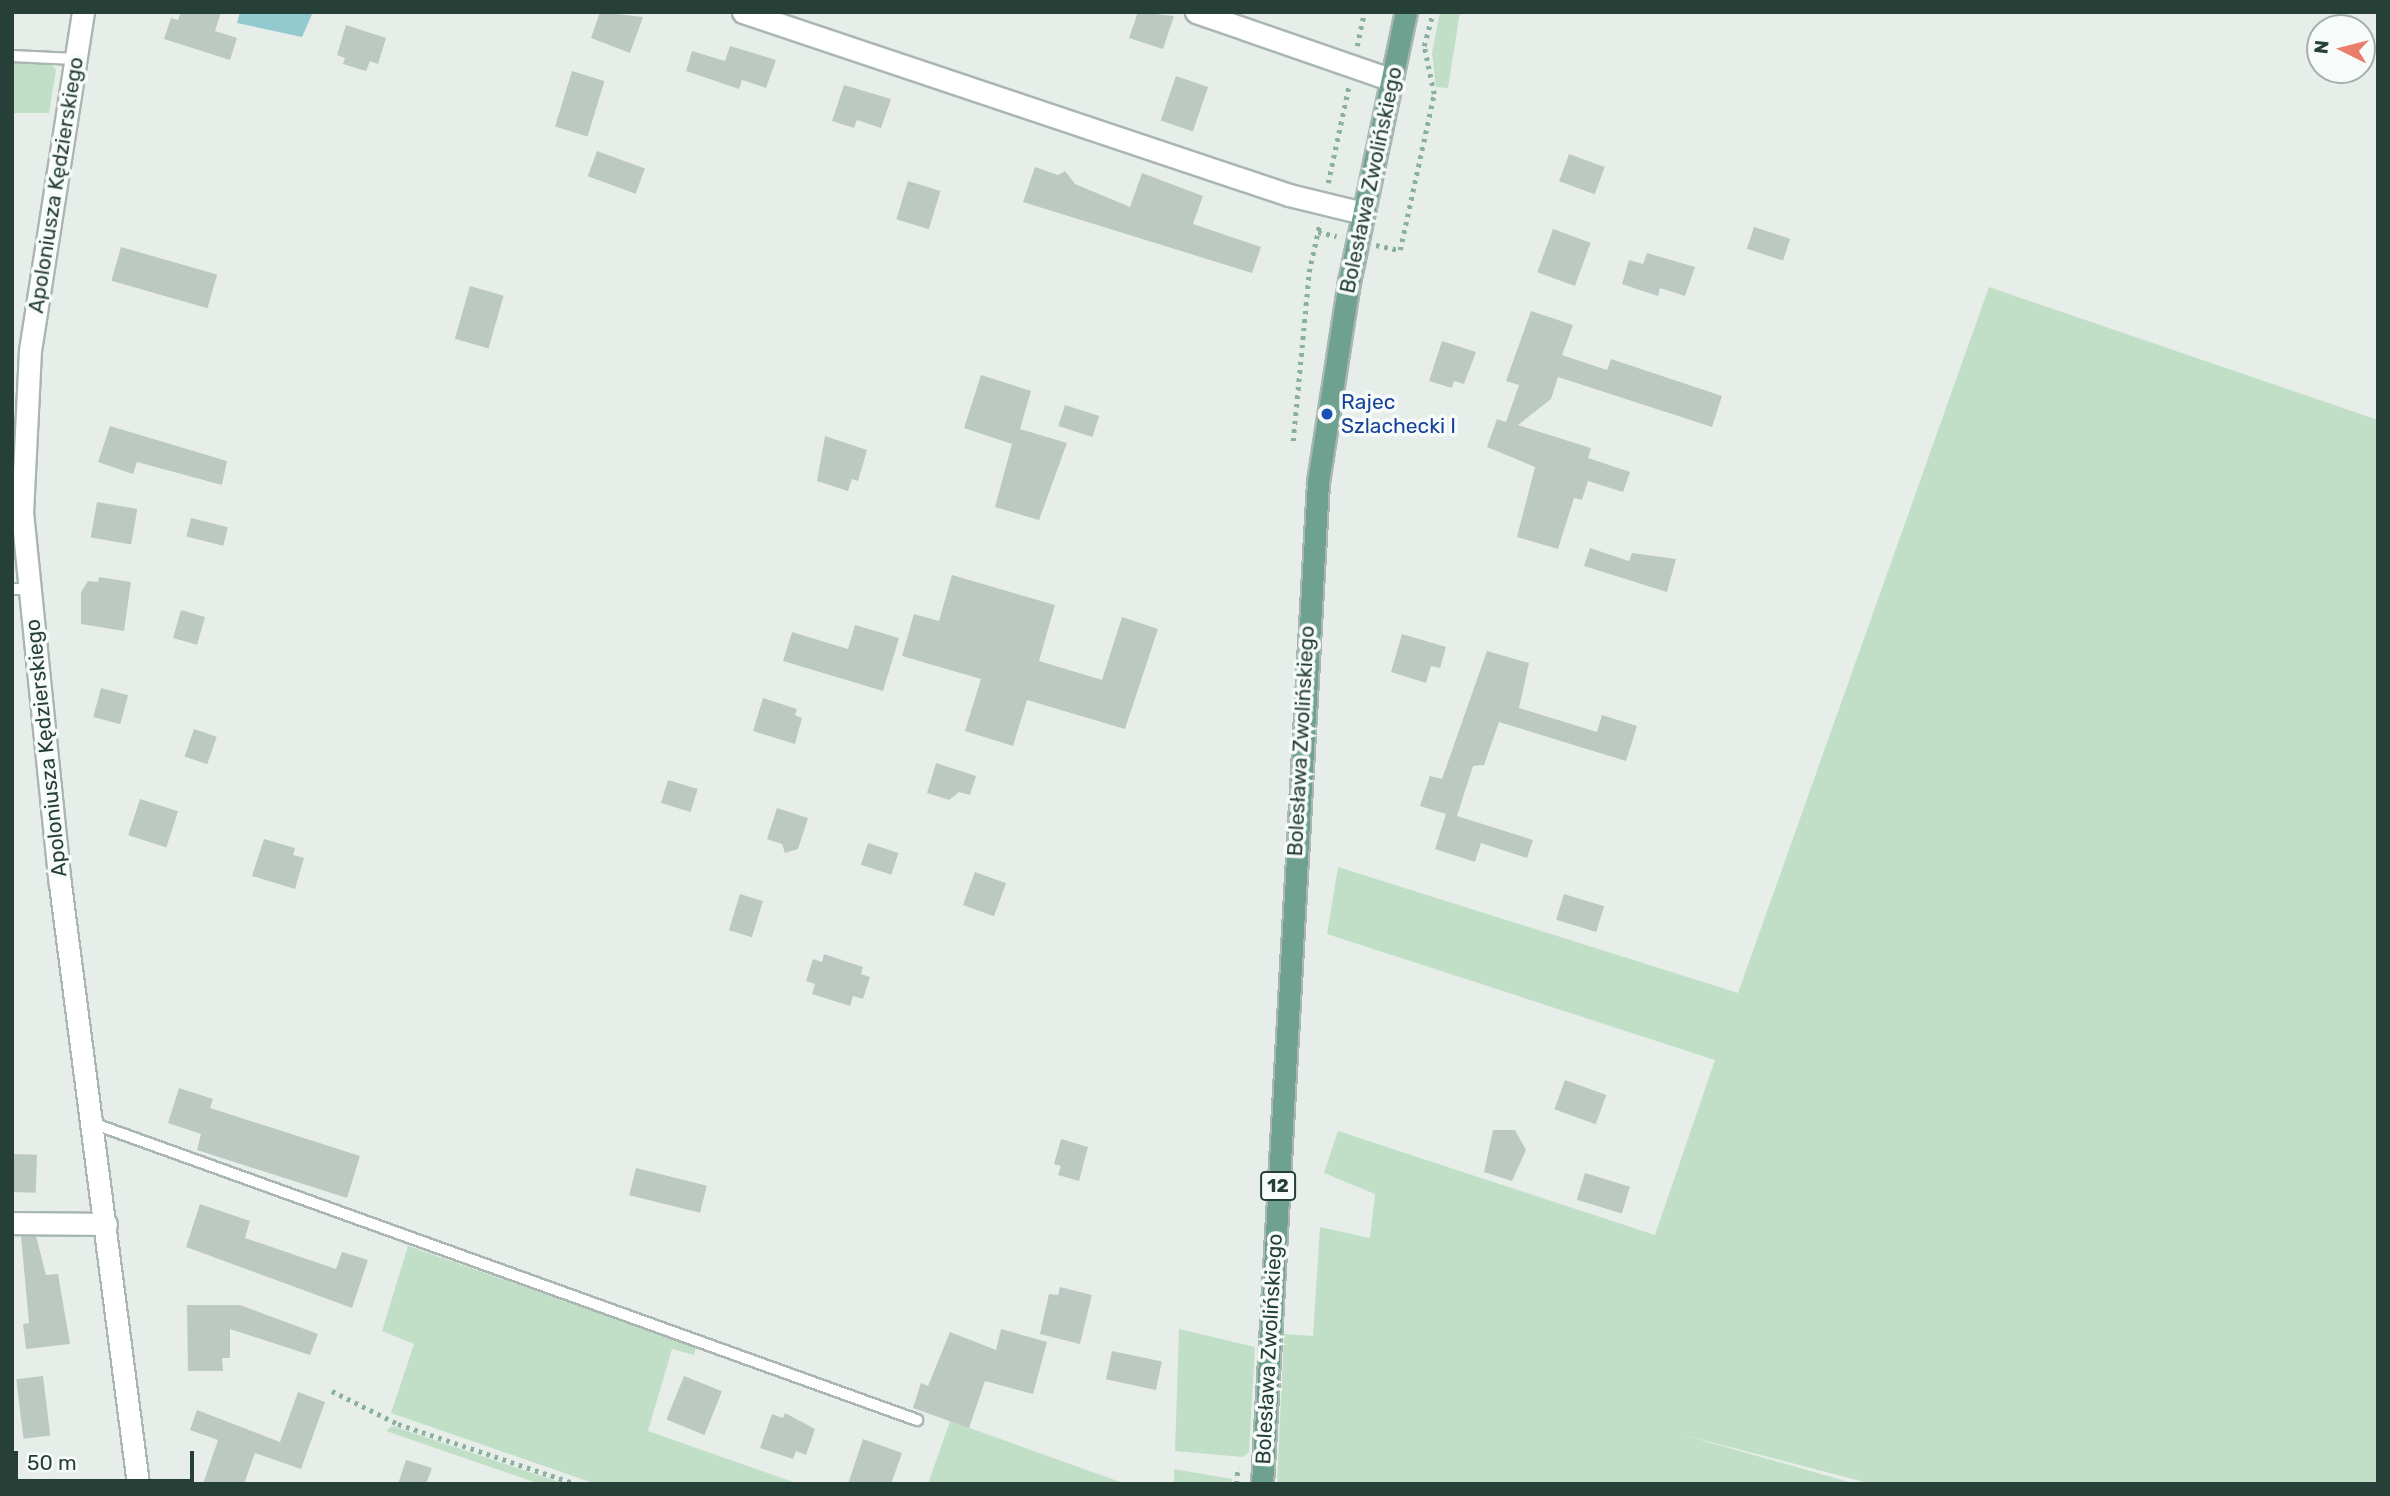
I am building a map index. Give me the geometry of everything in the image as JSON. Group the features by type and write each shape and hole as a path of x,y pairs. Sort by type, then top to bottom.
{"main road":[{"name":"Bolesława Zwolińskiego","path":"1262,1482 1314,529 1330,390 1357,240 1406,12"}],"street":[{"name":"Apoloniusza Kędzierskiego","path":"83,12 21,350 21,589 138,1484"},
{"path":"743,12 1289,195 1363,213"},
{"path":"1196,12 1392,80"},
{"path":"12,1223 106,1224"}],"lane":[{"path":"12,56 75,59"},
{"path":"92,1123 917,1420"}],"path":[{"path":"1318,232 1400,250 1434,94 1424,46 1433,12"},
{"path":"332,1391 398,1424 576,1484"},
{"path":"1237,1484 1238,1466"}],"green space":[{"path":"1440,12 1460,12 1448,88 1436,87 1432,53"},
{"path":"12,60 51,63 56,70 49,113 12,113"},
{"path":"1989,287 2378,420 2378,1484 1872,1484 1680,1434 1856,1484 1277,1484 1284,1334 1313,1336 1320,1227 1370,1238 1375,1194 1324,1173 1338,1131 1655,1235 1715,1060 1327,934 1338,867 1738,993"},
{"path":"408,1246 696,1347 694,1355 672,1349 648,1431 799,1484 596,1484 391,1413 414,1344 382,1331"},
{"path":"1179,1329 1255,1347 1249,1452 1243,1457 1175,1451"},
{"path":"950,1421 1126,1484 928,1484"},
{"path":"392,1426 565,1484 540,1484 386,1431"},
{"path":"1174,1469 1232,1479 1231,1484 1174,1484"}],"water":[{"path":"240,12 313,12 302,37 237,23"}],"building":[{"path":"181,12 221,12 215,31 237,38 230,60 164,39 171,18 178,20"},
{"path":"600,12 643,17 630,53 591,38"},
{"path":"1138,12 1174,16 1163,49 1129,38"},
{"path":"346,25 386,38 378,64 370,61 366,71 343,64 345,58 337,55"},
{"path":"730,46 776,60 766,88 742,80 739,89 686,71 692,51 725,61"},
{"path":"572,71 605,81 588,136 555,126"},
{"path":"1176,76 1208,87 1193,132 1161,120"},
{"path":"844,85 891,99 881,128 857,120 854,128 832,121"},
{"path":"597,151 645,168 636,194 588,176"},
{"path":"1569,154 1605,167 1595,194 1559,181"},
{"path":"1035,167 1058,175 1065,171 1075,184 1130,207 1142,173 1203,196 1193,224 1261,247 1252,273 1023,202"},
{"path":"908,181 941,191 929,229 896,219"},
{"path":"1754,227 1790,239 1783,261 1747,249"},
{"path":"1553,229 1591,243 1575,286 1537,272"},
{"path":"121,247 217,275 207,308 111,281"},
{"path":"1647,253 1695,267 1685,296 1660,288 1658,296 1622,284 1629,260 1643,264"},
{"path":"470,286 504,296 488,349 455,339"},
{"path":"1531,311 1573,325 1562,355 1607,370 1611,359 1722,396 1712,427 1558,377 1551,399 1518,425 1591,448 1588,458 1630,472 1623,492 1588,481 1582,500 1574,498 1558,549 1517,537 1535,467 1487,447 1497,419 1506,422 1519,385 1506,381"},
{"path":"1442,341 1476,352 1464,384 1454,381 1452,388 1429,381"},
{"path":"981,375 1031,391 1020,429 1067,443 1039,520 995,507 1012,444 964,428"},
{"path":"1065,405 1099,416 1092,437 1058,426"},
{"path":"110,426 227,461 222,485 137,462 133,474 98,462"},
{"path":"825,436 867,450 858,481 852,479 848,491 817,481"},
{"path":"97,502 137,509 131,545 91,537"},
{"path":"191,518 228,527 223,546 186,536"},
{"path":"1590,548 1629,561 1632,553 1676,559 1667,592 1584,566"},
{"path":"952,575 1055,605 1039,661 1102,680 1122,617 1158,629 1125,729 1027,700 1013,746 965,731 981,679 902,656 914,614 939,621"},
{"path":"99,577 131,582 124,631 81,624 81,592 88,581 98,582"},
{"path":"181,610 205,617 197,645 173,638"},
{"path":"855,625 899,638 883,691 783,661 792,632 848,649"},
{"path":"1402,634 1446,647 1440,668 1431,666 1426,683 1391,672"},
{"path":"1487,651 1529,663 1519,708 1597,732 1602,715 1637,726 1626,761 1499,722 1484,765 1473,766 1457,816 1533,840 1527,858 1481,843 1475,862 1435,849 1446,814 1420,806 1430,776 1442,779"},
{"path":"101,688 128,695 120,724 93,717"},
{"path":"763,698 797,709 795,715 802,718 795,744 753,731"},
{"path":"194,729 217,737 207,764 185,756"},
{"path":"936,763 976,776 970,795 959,792 949,800 927,793"},
{"path":"668,780 698,789 691,812 661,803"},
{"path":"140,799 178,811 166,848 128,835"},
{"path":"777,808 808,818 798,849 785,853 782,844 767,839"},
{"path":"264,839 295,848 293,855 304,858 295,889 252,876"},
{"path":"868,843 898,853 891,875 861,865"},
{"path":"975,872 1006,883 994,916 963,905"},
{"path":"740,894 763,901 752,937 729,930"},
{"path":"1564,894 1604,906 1596,932 1556,920"},
{"path":"824,954 863,967 861,974 870,977 863,999 853,996 850,1006 812,994 815,984 806,981 813,959 822,962"},
{"path":"1565,1080 1606,1095 1596,1124 1554,1109"},
{"path":"179,1088 213,1099 210,1108 360,1156 347,1198 197,1150 201,1134 168,1123"},
{"path":"1493,1130 1515,1130 1526,1150 1512,1181 1484,1172"},
{"path":"1061,1139 1088,1147 1079,1181 1058,1175 1061,1166 1054,1164"},
{"path":"12,1154 37,1155 36,1193 12,1192"},
{"path":"636,1168 707,1186 700,1213 629,1195"},
{"path":"1585,1173 1630,1187 1622,1214 1577,1200"},
{"path":"200,1204 250,1221 245,1238 336,1269 342,1252 368,1260 352,1308 186,1247"},
{"path":"21,1236 36,1236 46,1275 58,1274 70,1344 26,1349 23,1324 29,1323"},
{"path":"1060,1287 1092,1295 1080,1344 1040,1334 1049,1294 1058,1295"},
{"path":"187,1305 240,1305 318,1334 310,1355 230,1329 230,1358 222,1358 223,1371 188,1371"},
{"path":"1001,1329 1047,1342 1033,1394 985,1381 969,1428 913,1408 921,1383 928,1386 950,1332 996,1350"},
{"path":"1112,1351 1162,1362 1156,1390 1106,1379"},
{"path":"43,1376 50,1436 24,1439 16,1379"},
{"path":"684,1376 722,1391 704,1435 666,1420"},
{"path":"298,1392 325,1402 301,1469 255,1453 244,1484 203,1484 218,1440 190,1430 197,1410 280,1442"},
{"path":"785,1413 815,1429 806,1455 796,1451 793,1459 760,1448 772,1414 783,1418"},
{"path":"863,1439 902,1453 891,1484 848,1484"},
{"path":"406,1460 432,1468 426,1484 398,1484"}],"place":[{"name":"Rajec Szlachecki I","path":"1327,414"}]}
